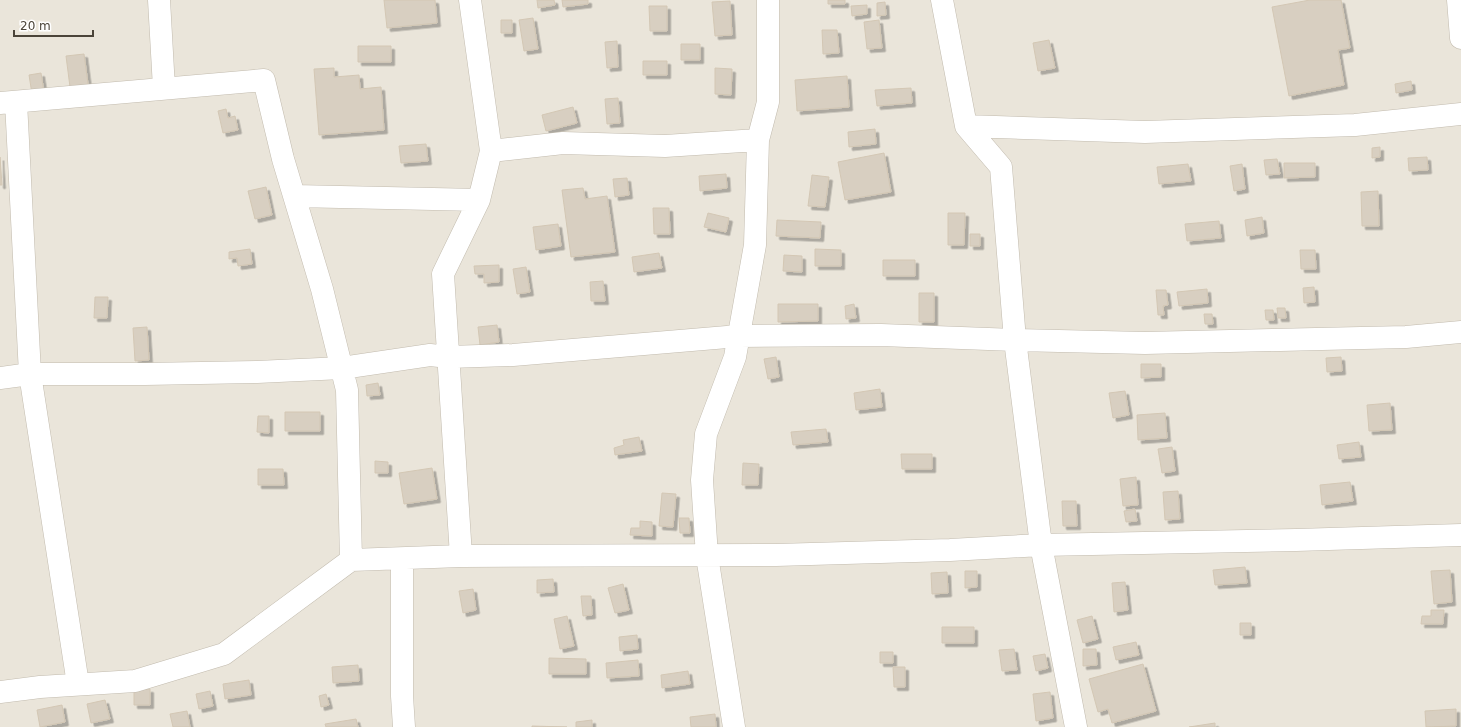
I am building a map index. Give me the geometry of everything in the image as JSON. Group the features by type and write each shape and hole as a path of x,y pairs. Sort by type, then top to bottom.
{"street":[{"path":"159,0 164,88"},
{"path":"462,556 443,274 479,200 491,151 470,0"},
{"path":"734,727 707,556 702,480 706,434 735,357 755,244 758,140 768,102 768,0"},
{"path":"942,0 966,126 1001,167 1015,340 1041,545 1076,727"},
{"path":"1458,0 1461,38"},
{"path":"78,684 30,374 8,103 264,80 283,159 322,289 347,390 350,560"},
{"path":"966,126 1144,132 1355,125 1461,114"},
{"path":"491,151 563,143 665,146 758,140"},
{"path":"294,196 479,200"},
{"path":"0,378 30,374 197,373 342,368 430,355 449,357 513,355 739,336 881,335 1145,343 1406,337 1461,332"},
{"path":"0,692 40,687 134,681 224,654 350,560 462,556 707,556 950,550 1041,545 1461,535"},
{"path":"402,559 402,696 404,727"}],"shaded area":[{"path":"0,0 1461,0 1461,727 0,727"}],"building":[{"path":"384,0 435,0 437,23 387,28"},
{"path":"537,0 554,0 555,5 538,8"},
{"path":"562,0 588,0 588,4 563,7"},
{"path":"828,0 845,0 845,4 828,4"},
{"path":"1310,0 1341,0 1350,48 1338,50 1344,85 1289,96 1272,7"},
{"path":"730,1 732,35 715,36 712,2"},
{"path":"885,2 886,15 877,16 877,3"},
{"path":"867,5 867,14 852,16 851,6"},
{"path":"649,6 667,6 667,31 650,31"},
{"path":"533,18 538,49 524,51 519,20"},
{"path":"501,20 512,20 512,33 501,33"},
{"path":"879,20 882,48 867,49 864,22"},
{"path":"822,30 837,30 839,53 823,54"},
{"path":"1049,40 1055,68 1038,71 1033,43"},
{"path":"617,41 618,67 607,68 605,42"},
{"path":"681,44 700,44 700,60 681,60"},
{"path":"358,46 391,46 391,62 358,62"},
{"path":"84,54 88,84 70,87 66,56"},
{"path":"643,61 667,61 667,75 643,75"},
{"path":"334,68 334,77 359,75 360,89 381,87 384,130 319,135 314,69"},
{"path":"715,68 732,69 731,95 715,94"},
{"path":"41,73 44,92 32,94 29,75"},
{"path":"847,76 849,107 797,111 795,80"},
{"path":"1411,81 1412,90 1396,93 1395,84"},
{"path":"911,88 912,103 877,106 875,90"},
{"path":"618,98 620,123 607,124 605,99"},
{"path":"573,107 577,123 546,131 542,115"},
{"path":"226,109 228,118 235,116 238,130 223,133 218,111"},
{"path":"875,129 876,144 849,147 848,132"},
{"path":"426,144 428,161 401,163 399,146"},
{"path":"1380,147 1380,157 1372,158 1372,148"},
{"path":"884,153 891,192 845,200 838,162"},
{"path":"0,157 2,185 0,185"},
{"path":"1427,157 1428,170 1409,171 1408,158"},
{"path":"1277,159 1280,174 1266,175 1264,160"},
{"path":"1284,163 1315,163 1315,177 1284,178"},
{"path":"1188,164 1191,181 1159,184 1157,167"},
{"path":"1242,164 1245,189 1234,191 1230,166"},
{"path":"726,174 727,188 700,191 699,176"},
{"path":"812,175 829,177 825,207 808,206"},
{"path":"627,178 629,195 615,197 613,179"},
{"path":"266,187 272,215 255,219 248,191"},
{"path":"583,188 585,199 607,196 615,252 571,257 562,190"},
{"path":"1378,191 1379,226 1362,226 1361,192"},
{"path":"653,208 669,208 670,234 654,234"},
{"path":"708,213 729,218 726,232 704,227"},
{"path":"948,213 965,213 964,245 948,245"},
{"path":"1262,217 1264,233 1247,236 1245,220"},
{"path":"777,220 821,222 820,238 776,236"},
{"path":"1219,221 1221,238 1187,241 1185,224"},
{"path":"558,224 561,246 536,250 533,227"},
{"path":"970,234 980,234 980,246 970,246"},
{"path":"250,249 252,264 238,266 237,258 229,259 229,252"},
{"path":"815,249 841,250 841,266 815,266"},
{"path":"1300,250 1315,250 1316,269 1301,269"},
{"path":"659,253 662,268 634,272 632,257"},
{"path":"784,255 802,256 802,272 783,271"},
{"path":"883,260 915,260 915,276 883,276"},
{"path":"499,265 499,282 484,283 484,274 475,274 474,266"},
{"path":"526,267 530,292 517,294 513,269"},
{"path":"603,281 605,301 591,301 590,282"},
{"path":"1314,287 1315,302 1304,303 1303,288"},
{"path":"1207,289 1208,303 1179,306 1177,292"},
{"path":"1156,290 1166,290 1168,305 1163,306 1164,315 1158,315"},
{"path":"919,293 934,293 934,322 919,322"},
{"path":"95,297 108,297 107,318 94,318"},
{"path":"778,304 818,304 818,321 778,322"},
{"path":"854,304 856,318 846,319 845,306"},
{"path":"1277,308 1285,308 1286,318 1278,318"},
{"path":"1265,310 1273,310 1274,320 1266,320"},
{"path":"1204,314 1212,314 1213,324 1205,324"},
{"path":"497,325 499,342 480,345 478,327"},
{"path":"147,327 149,360 135,361 133,328"},
{"path":"776,357 779,377 768,379 764,359"},
{"path":"1341,357 1342,371 1327,372 1326,358"},
{"path":"1141,364 1161,364 1161,377 1141,378"},
{"path":"378,383 380,395 367,396 366,385"},
{"path":"880,389 882,407 856,410 854,393"},
{"path":"1125,391 1129,415 1113,418 1109,393"},
{"path":"1390,403 1392,430 1369,431 1367,405"},
{"path":"285,412 320,412 320,431 285,431"},
{"path":"1165,413 1167,438 1138,440 1137,415"},
{"path":"258,416 269,416 269,433 257,432"},
{"path":"826,429 828,442 793,445 791,432"},
{"path":"639,437 642,451 615,455 614,448 624,445 623,440"},
{"path":"1359,442 1361,457 1339,459 1337,445"},
{"path":"1172,447 1175,471 1162,473 1158,449"},
{"path":"901,454 932,454 932,469 902,469"},
{"path":"375,461 388,462 388,473 375,473"},
{"path":"743,463 759,464 758,485 742,485"},
{"path":"432,468 437,499 404,504 399,473"},
{"path":"258,469 283,469 284,485 258,485"},
{"path":"1136,477 1138,505 1123,506 1120,479"},
{"path":"1350,482 1353,501 1322,505 1320,485"},
{"path":"1178,491 1180,519 1165,520 1163,492"},
{"path":"662,493 676,494 673,527 659,526"},
{"path":"1062,501 1076,501 1077,526 1063,526"},
{"path":"1135,509 1137,521 1126,522 1124,511"},
{"path":"679,518 689,518 690,533 680,533"},
{"path":"640,521 652,522 652,536 630,535 631,528 640,528"},
{"path":"1245,567 1247,583 1215,585 1213,570"},
{"path":"1450,570 1452,602 1434,604 1431,571"},
{"path":"965,571 977,571 977,587 965,588"},
{"path":"947,572 948,593 932,594 931,573"},
{"path":"553,579 554,592 537,593 537,580"},
{"path":"1125,582 1128,610 1114,612 1112,583"},
{"path":"623,584 629,610 615,613 608,588"},
{"path":"473,589 476,610 463,613 459,591"},
{"path":"581,596 591,596 592,615 583,616"},
{"path":"1431,610 1444,610 1443,624 1421,624 1422,616 1431,616"},
{"path":"567,616 574,646 560,649 554,619"},
{"path":"1092,616 1098,639 1083,643 1077,620"},
{"path":"1240,623 1251,623 1251,635 1240,635"},
{"path":"942,627 974,627 974,643 942,643"},
{"path":"637,635 638,649 620,651 619,637"},
{"path":"1136,642 1139,655 1116,660 1113,647"},
{"path":"1014,649 1017,670 1002,671 999,650"},
{"path":"1083,649 1096,649 1097,665 1083,666"},
{"path":"880,652 893,652 893,663 880,663"},
{"path":"1045,654 1048,668 1036,671 1033,656"},
{"path":"549,658 586,659 586,674 549,674"},
{"path":"638,660 639,676 607,678 606,663"},
{"path":"1143,664 1156,711 1112,723 1108,709 1098,712 1089,679"},
{"path":"358,665 359,681 333,683 332,667"},
{"path":"893,667 905,667 905,687 894,687"},
{"path":"688,671 690,684 662,688 661,675"},
{"path":"249,680 251,695 225,699 223,684"},
{"path":"134,689 150,689 150,705 134,705"},
{"path":"210,691 213,706 199,709 196,694"},
{"path":"1050,692 1053,718 1036,721 1033,694"},
{"path":"326,694 329,705 321,707 319,696"},
{"path":"105,700 110,719 91,723 87,704"},
{"path":"62,705 65,722 40,727 37,710"},
{"path":"1456,709 1456,726 1426,727 1425,711"},
{"path":"187,711 190,727 173,727 170,714"},
{"path":"715,714 716,727 691,727 690,717"},
{"path":"356,719 358,727 326,727 325,724"},
{"path":"592,720 592,727 576,727 576,722"},
{"path":"1215,723 1215,727 1189,727"},
{"path":"532,726 567,727 532,727"}]}
